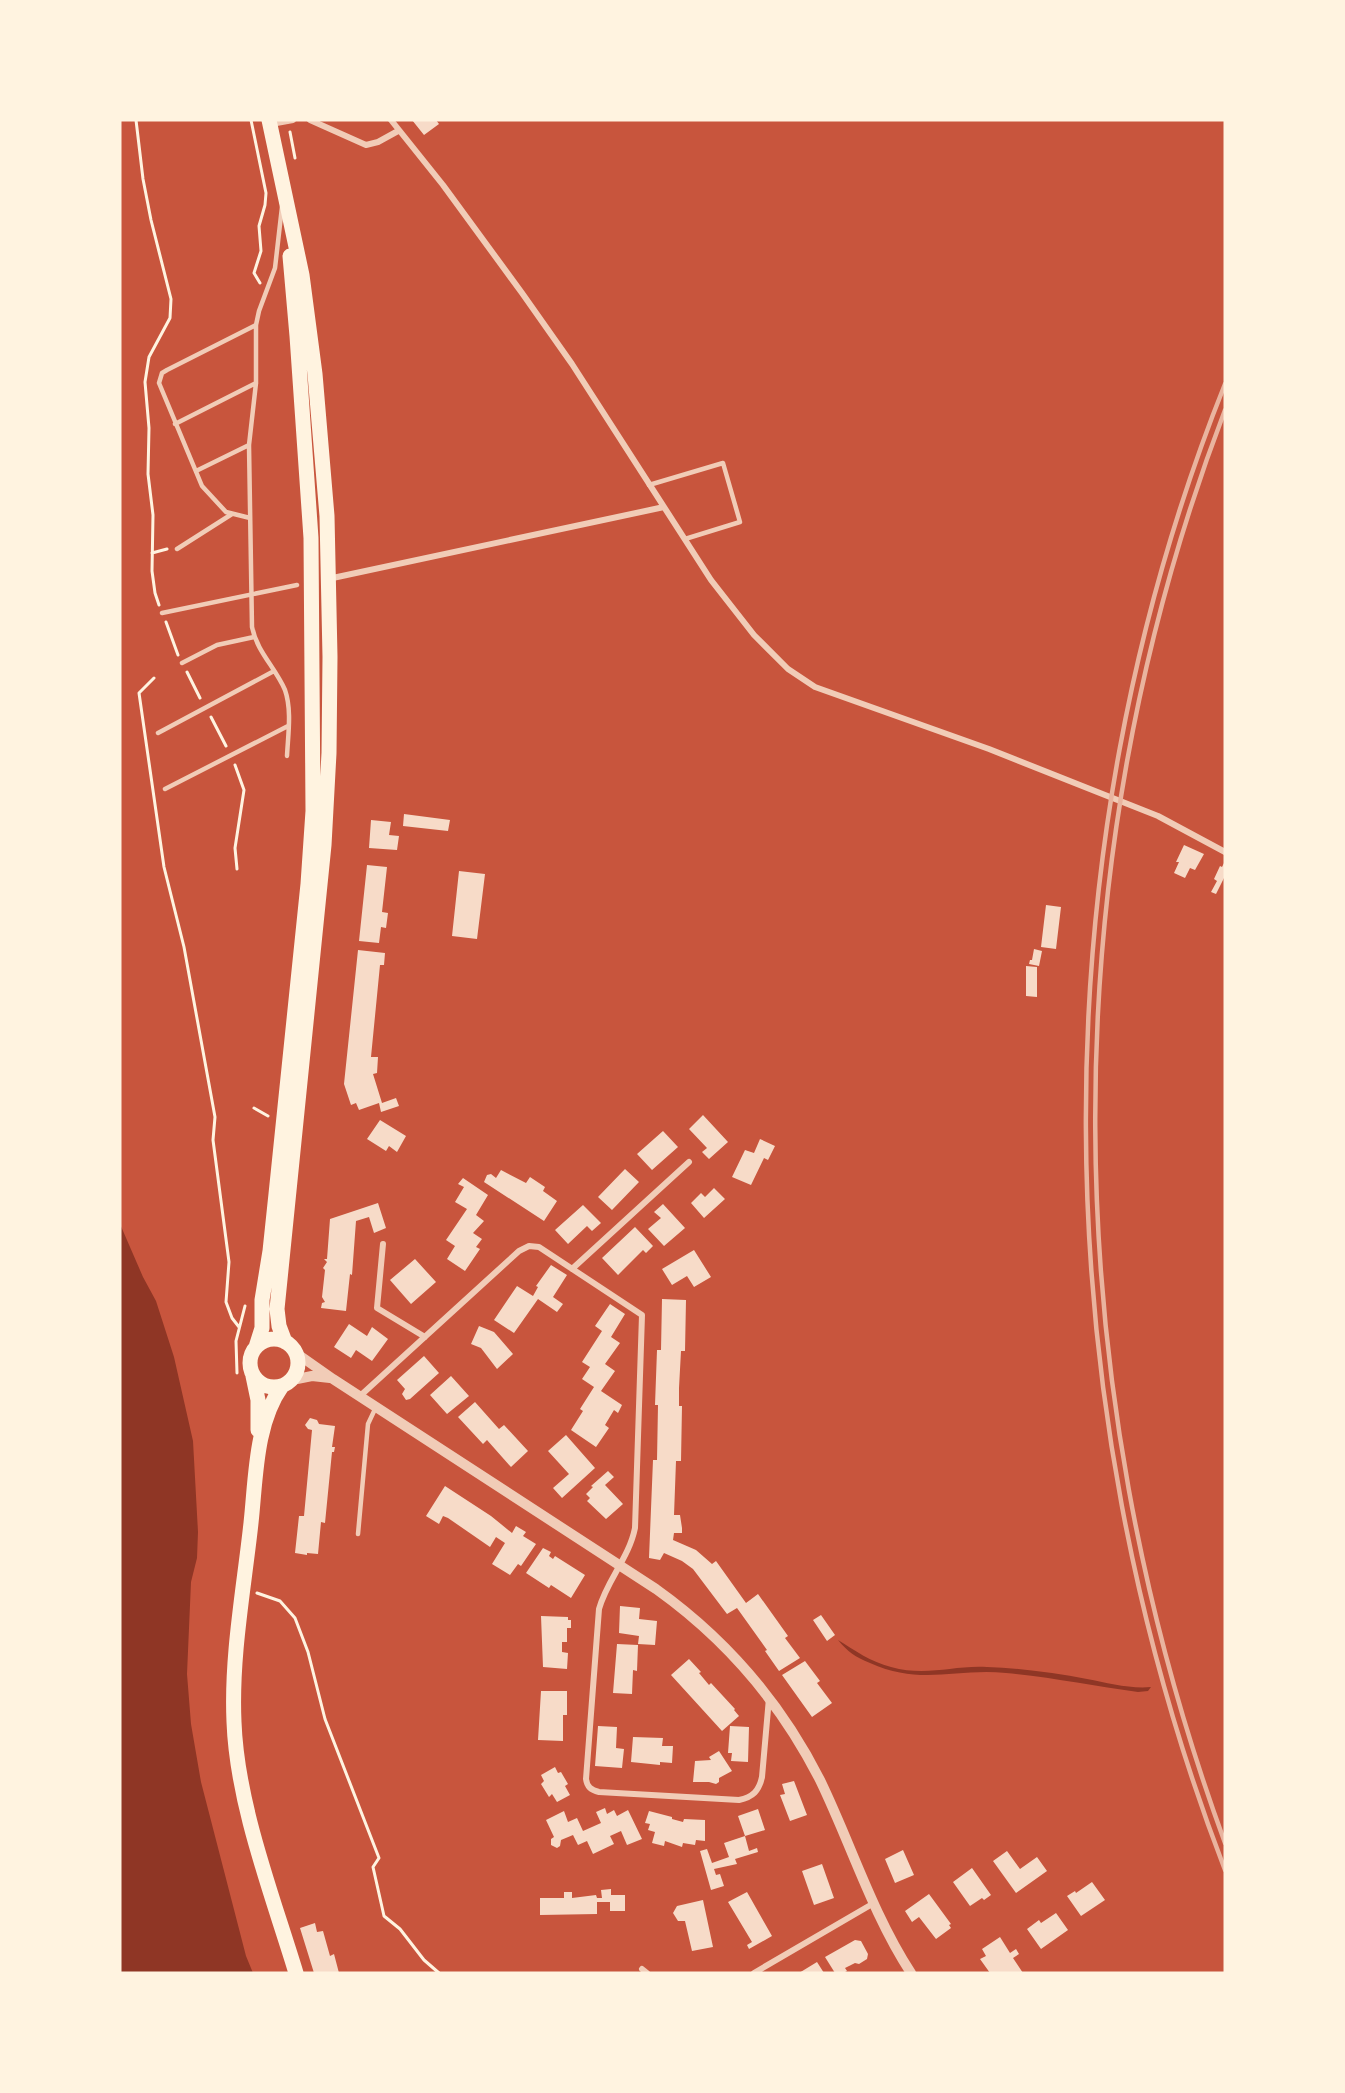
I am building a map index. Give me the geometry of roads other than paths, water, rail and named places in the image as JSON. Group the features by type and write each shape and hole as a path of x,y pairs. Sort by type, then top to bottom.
{"main road":[{"path":"270,122 302,275 315,374 324,469 330,579 330,712 325,826 277,1309 279,1326 291,1347 298,1369 270,1408 259,1455 233,1694 237,1762 246,1805 296,1973"},
{"path":"259,1455 258,1400 246,1379 250,1359 262,1328 263,1293 271,1240 313,826 312,579 297,336 283,189"},
{"path":"256,1347 269,1339 277,1339 291,1347"},
{"path":"246,1379 273,1388 287,1383"}],"street":[{"path":"270,122 290,120"},
{"path":"310,120 366,145 378,142 398,130"},
{"path":"391,120 443,185 572,364 711,580 754,635 788,669 820,689 988,749 1158,816 1225,852"},
{"path":"312,579 330,579 664,507"},
{"path":"572,1269 689,1161"},
{"path":"383,1244 377,1308 425,1337"},
{"path":"360,1396 524,1248 529,1246 539,1247 642,1315 635,1528 630,1546 604,1592 598,1618 586,1779 590,1788 599,1792 739,1800 750,1797 758,1790 762,1777 769,1697"},
{"path":"291,1347 333,1379 676,1603 709,1631 752,1675 790,1728 820,1782 890,1938 911,1973"},
{"path":"287,1383 312,1376 333,1379"},
{"path":"754,1973 874,1903"}],"lane":[{"path":"283,189 275,268 256,325 256,383 249,446 251,594 254,637 287,696 286,756"},
{"path":"250,518 232,514 221,508 207,492 159,388 162,373 256,325"},
{"path":"176,424 256,383"},
{"path":"196,471 249,446"},
{"path":"649,485 723,463 740,522 685,539"},
{"path":"177,549 232,514"},
{"path":"162,613 297,585"},
{"path":"182,663 217,645 254,637"},
{"path":"158,733 274,671"},
{"path":"165,789 288,726"},
{"path":"358,1534 368,1424 376,1407"}],"railway":[{"path":"1225,384 1163,564 1120,749 1094,937 1086,1127 1095,1316 1122,1505 1165,1690 1225,1870"},
{"path":"1225,410 1167,585 1127,764 1103,945 1095,1127 1104,1309 1129,1490 1169,1668 1225,1843"}]}
